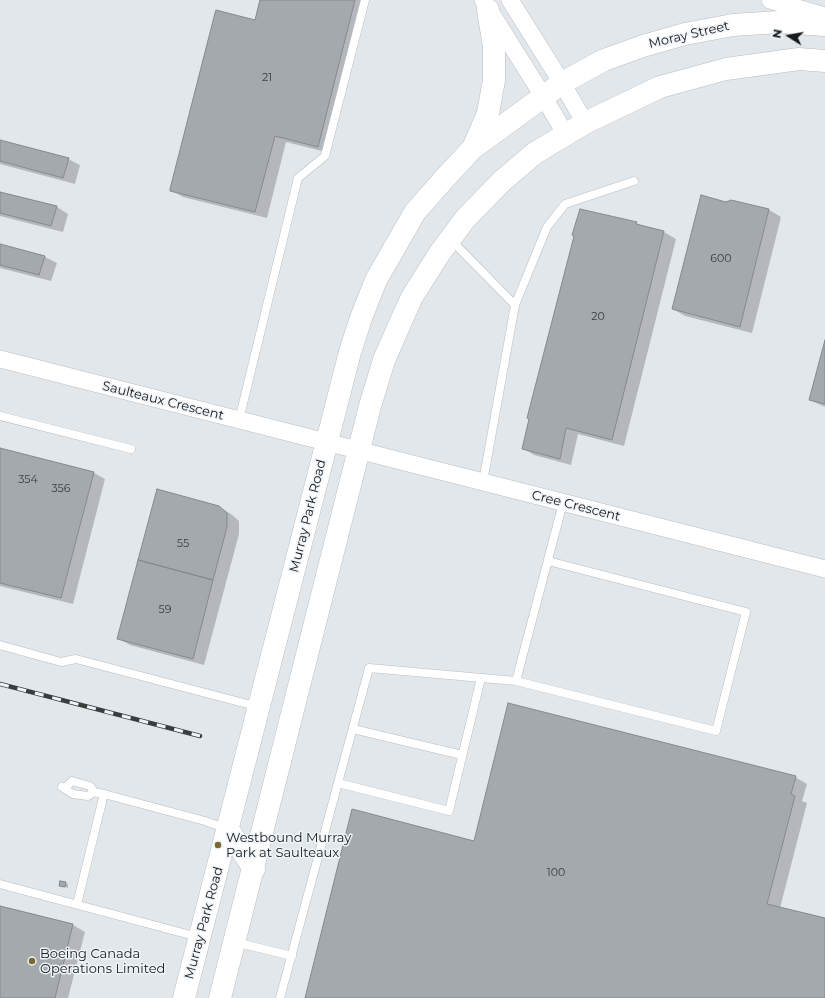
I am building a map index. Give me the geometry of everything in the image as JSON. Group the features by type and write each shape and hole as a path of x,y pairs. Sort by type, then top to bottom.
{"street":[{"path":"510,0 585,123"},
{"path":"770,0 825,16"},
{"path":"486,5 566,135"},
{"path":"473,148 488,113 494,80 494,47 486,5"},
{"name":"Moray Street","path":"543,96 562,83 604,60 643,46 685,34 733,25 779,22 825,25"},
{"path":"220,998 254,869 370,406 384,360 412,297 465,219 502,181 535,154 585,123 660,87 711,73 799,60 825,61"},
{"name":"Murray Park Road","path":"184,998 350,352 361,318 376,280 415,212 445,178 473,148 543,96"},
{"name":"Saulteaux Crescent","path":"0,359 327,442"},
{"name":"Cree Crescent","path":"327,442 825,569"},
{"path":"228,830 254,869"}],"lane":[{"path":"239,420 298,178 325,156 365,0"},
{"path":"483,482 515,305 547,227 565,204 634,181"},
{"path":"450,239 515,305"},
{"path":"0,416 131,450"},
{"path":"516,681 564,503"},
{"path":"280,998 369,668 516,681 716,731 746,612 548,561"},
{"path":"0,645 61,662 76,659 259,707"},
{"path":"338,783 449,811 481,678"},
{"path":"353,729 462,755"},
{"path":"94,792 90,786 72,781 63,788 70,793 88,796 94,792 104,794 205,821 228,830"},
{"path":"77,904 104,794"},
{"path":"0,884 200,937"},
{"path":"235,942 292,956"}],"building":[{"path":"260,0 355,0 318,147 275,136 255,212 170,191 170,189 216,10 255,20"},
{"path":"0,140 69,158 63,178 0,161"},
{"path":"0,192 57,206 51,226 0,213"},
{"path":"701,195 726,202 731,200 769,209 740,327 672,309"},
{"path":"580,209 637,222 636,224 664,231 612,440 566,428 560,459 522,449 529,419 527,418 574,236 572,235"},
{"path":"0,244 45,256 39,275 0,265"},
{"path":"825,340 825,404 809,400"},
{"path":"0,448 94,472 61,598 0,583"},
{"path":"157,489 219,506 227,513 227,527 213,580 138,560"},
{"path":"138,560 213,580 193,659 117,639"},
{"path":"508,703 796,776 791,794 795,796 767,904 825,918 825,998 305,998 352,809 474,841"},
{"path":"60,881 66,882 65,887 59,886"},
{"name":"Boeing Canada Operations Limited","path":"0,906 73,924 55,998 0,998"}],"railway":[{"path":"0,684 200,736"}],"place":[{"name":"Westbound Murray Park at Saulteaux","path":"218,845"},
{"name":"Boeing Canada Operations Limited","path":"32,961"}]}
